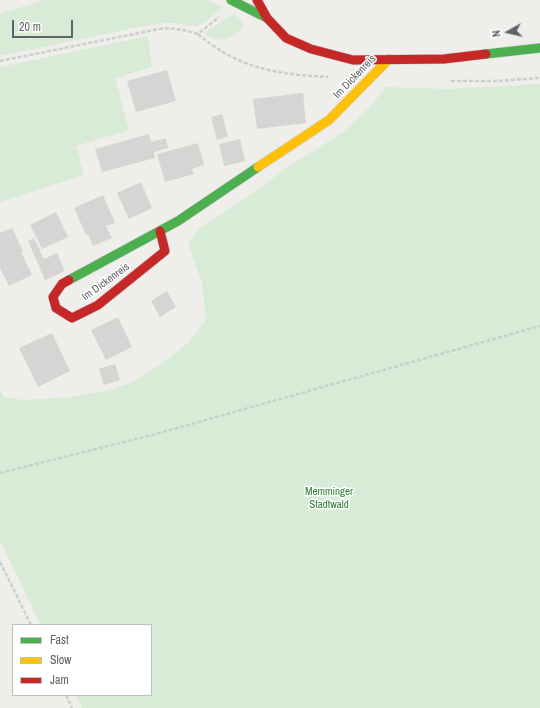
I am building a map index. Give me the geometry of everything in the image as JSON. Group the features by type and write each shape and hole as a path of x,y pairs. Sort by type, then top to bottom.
{"street":[{"path":"257,0 267,18 286,38 311,50 353,60 444,59 540,48"},
{"path":"234,1 267,18"},
{"name":"Im Dickenreis","path":"160,231 165,251 98,305 72,318 56,308 53,297 62,284 160,231 178,222 330,120 389,59"}],"path":[{"path":"0,61 159,29 181,29 198,34 234,1"},
{"path":"0,473 152,435 540,326"},
{"path":"0,562 31,624"},
{"path":"66,696 72,708"}],"green space":[{"path":"44,0 207,0 223,7 208,20 198,26 165,23 0,56 0,14"},
{"path":"233,14 241,19 244,25 236,34 227,39 216,39 205,35 207,31"},
{"path":"148,36 152,67 115,78 129,130 76,146 84,175 0,202 0,67"},
{"name":"Memminger Stadtwald","path":"540,84 540,708 82,708 76,696 152,696 152,624 41,624 0,541 0,389 4,397 23,400 68,397 104,391 131,383 160,365 189,342 206,320 202,283 188,244 199,229 257,190 285,169 345,131 371,106 385,87 447,89"}],"building":[{"path":"167,70 176,101 136,112 127,81"},
{"path":"303,93 306,123 257,129 253,99"},
{"path":"222,114 228,137 217,140 211,117"},
{"path":"149,134 151,142 166,138 168,148 154,152 155,158 102,172 95,149"},
{"path":"240,139 245,161 224,166 219,144"},
{"path":"198,143 204,165 192,169 194,174 165,182 157,154"},
{"path":"141,182 152,208 129,219 117,193"},
{"path":"103,195 115,223 106,226 112,238 93,246 88,234 86,235 74,208"},
{"path":"56,212 68,237 42,249 30,225"},
{"path":"12,228 32,275 9,286 0,268 0,233"},
{"path":"34,238 44,259 57,253 65,271 45,280 28,241"},
{"path":"167,291 176,307 160,317 151,301"},
{"path":"118,317 132,347 106,360 91,330"},
{"path":"52,333 70,371 38,387 19,348"},
{"path":"115,364 120,380 104,385 99,369"}],"traffic: fast":[{"path":"231,0 267,18"},
{"path":"486,54 540,48"},
{"path":"69,280 178,221 258,167"}],"traffic: slow":[{"path":"258,167 329,120 389,59"}],"traffic: jam":[{"path":"257,0 267,18 286,38 311,49 353,60 444,59 486,54"},
{"path":"69,280 62,284 53,297 56,308 72,318 98,305 165,251 160,231"}]}
